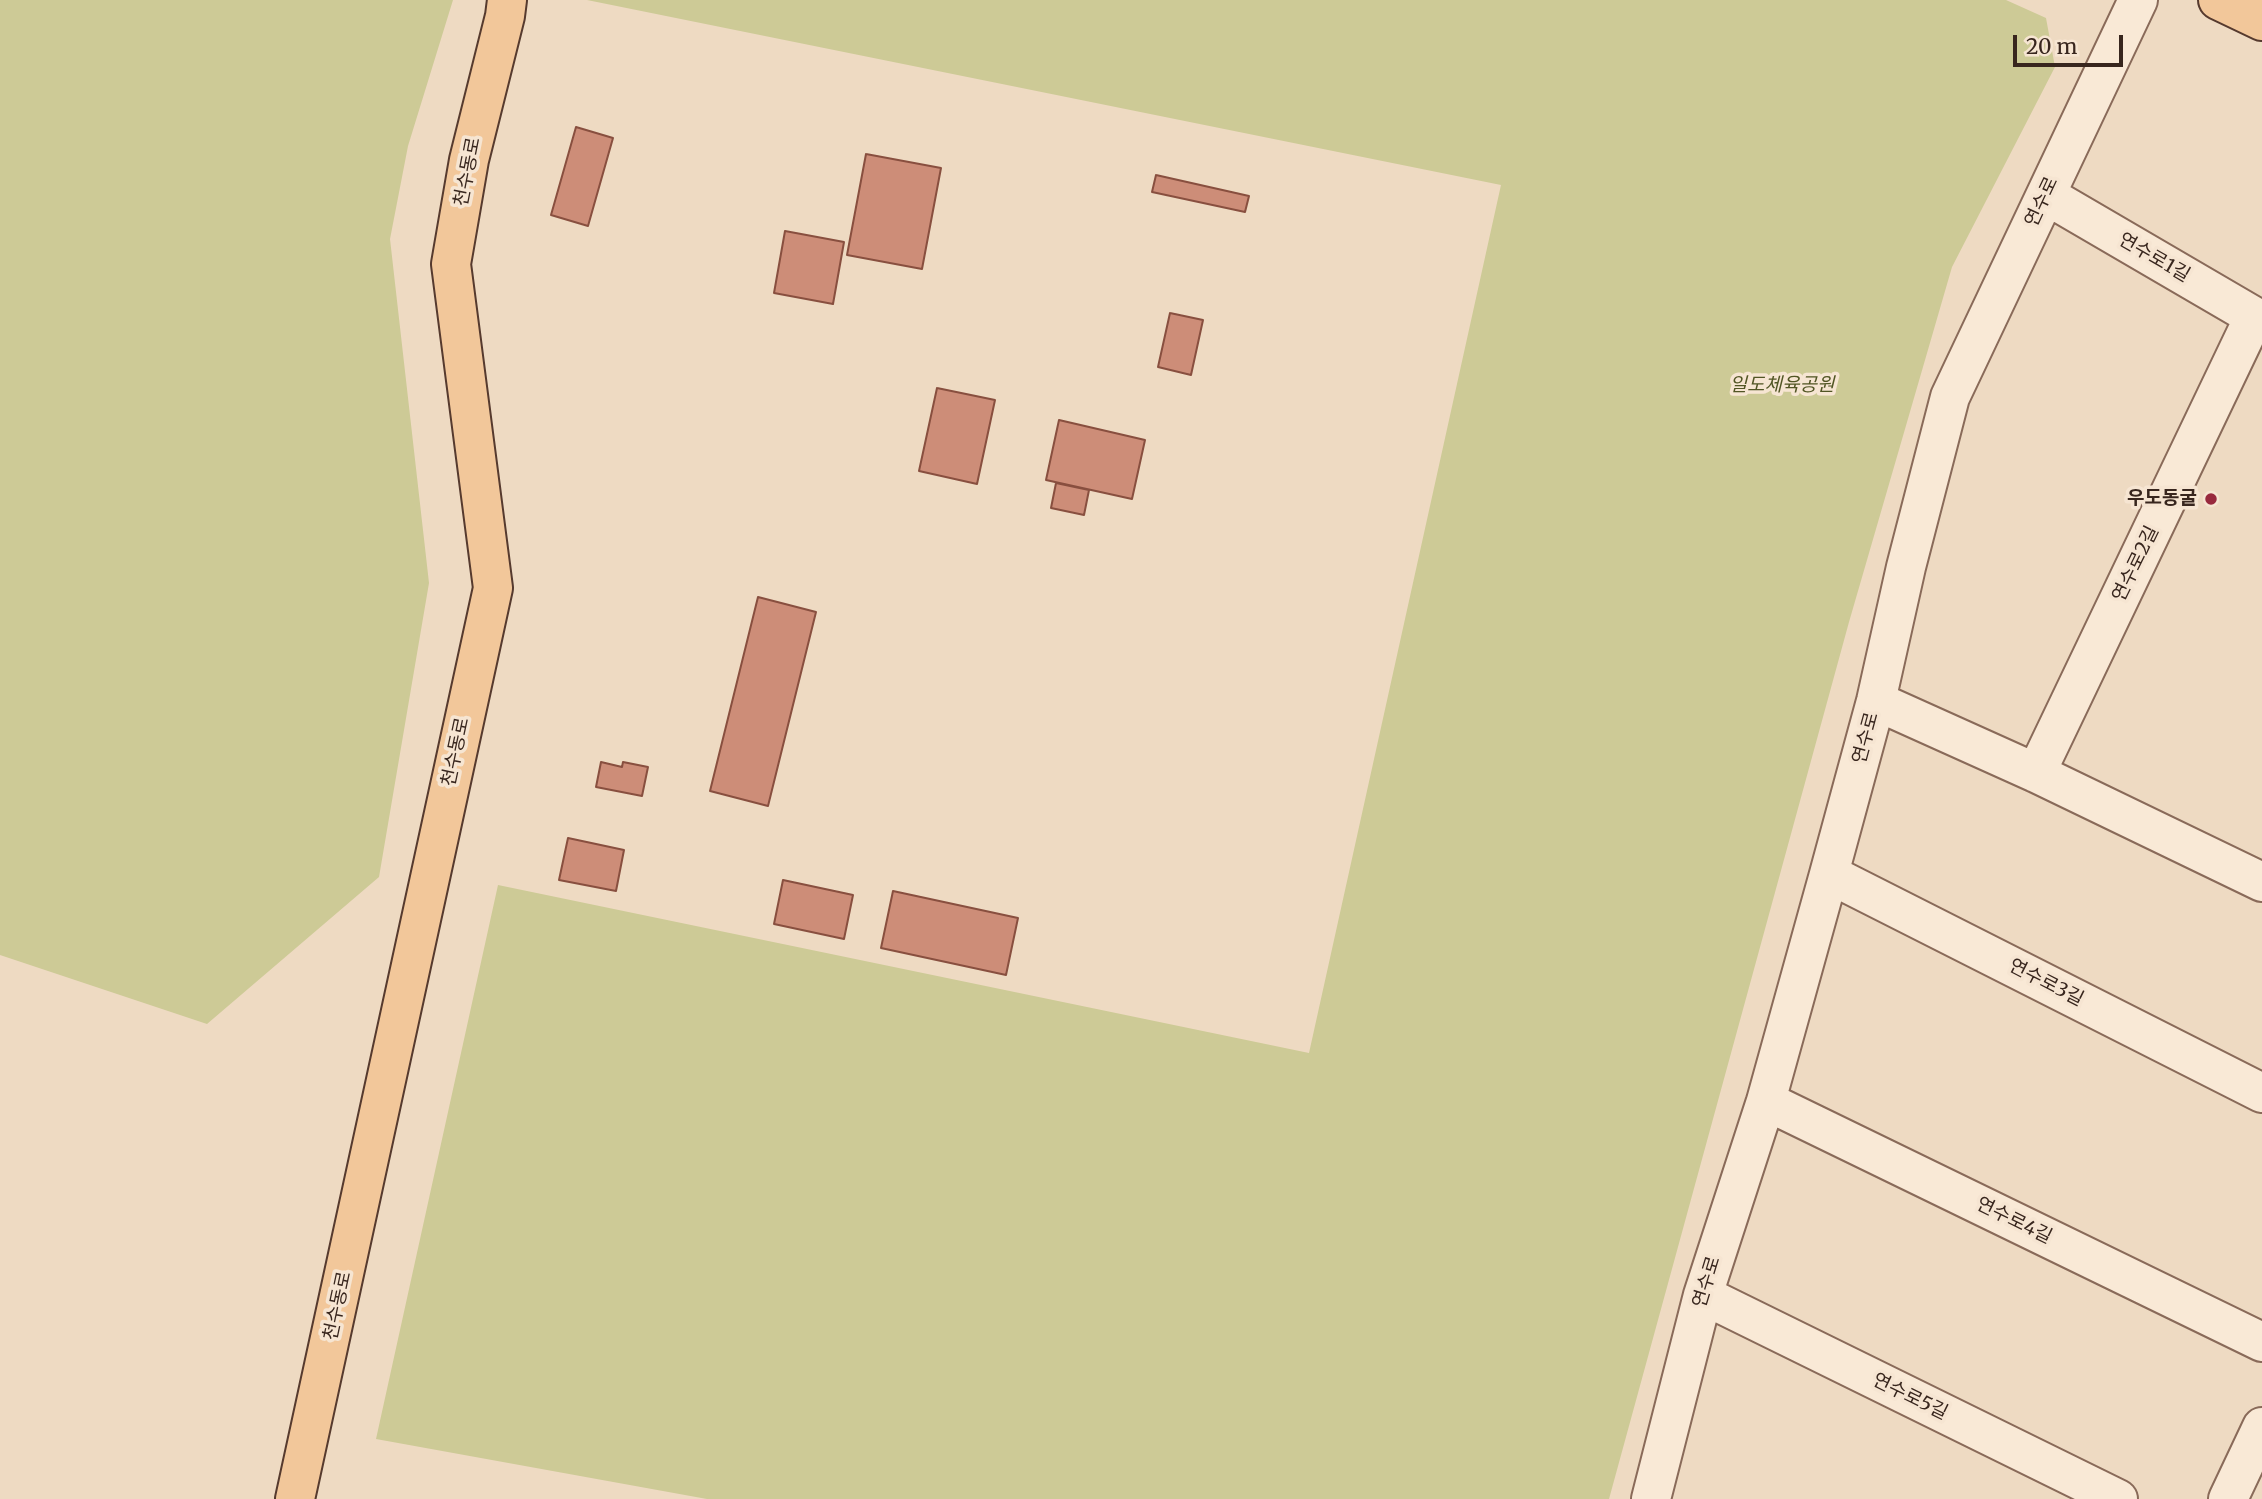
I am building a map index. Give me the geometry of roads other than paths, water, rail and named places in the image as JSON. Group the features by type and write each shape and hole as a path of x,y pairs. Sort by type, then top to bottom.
{"main road":[{"name":"천수동로","path":"295,1499 493,587 451,264 469,160 507,0"},
{"path":"2218,0 2262,21"}],"street":[{"name":"연수로","path":"1651,1499 1703,1295 1766,1101 1876,701 1906,567 1950,397 2138,0"},
{"name":"연수로1길","path":"2046,195 2258,319"},
{"name":"연수로2길","path":"2036,773 2258,319"},
{"path":"1876,701 2258,870"},
{"name":"연수로3길","path":"1829,874 2262,1093"},
{"name":"연수로4길","path":"1766,1101 2262,1342"},
{"name":"연수로5길","path":"1703,1295 2118,1499"},
{"path":"2228,1499 2262,1427"}],"place":[{"name":"우도동굴","path":"2211,499"}],"park label":[{"name":"일도체육공원","path":"1782,386"}]}
